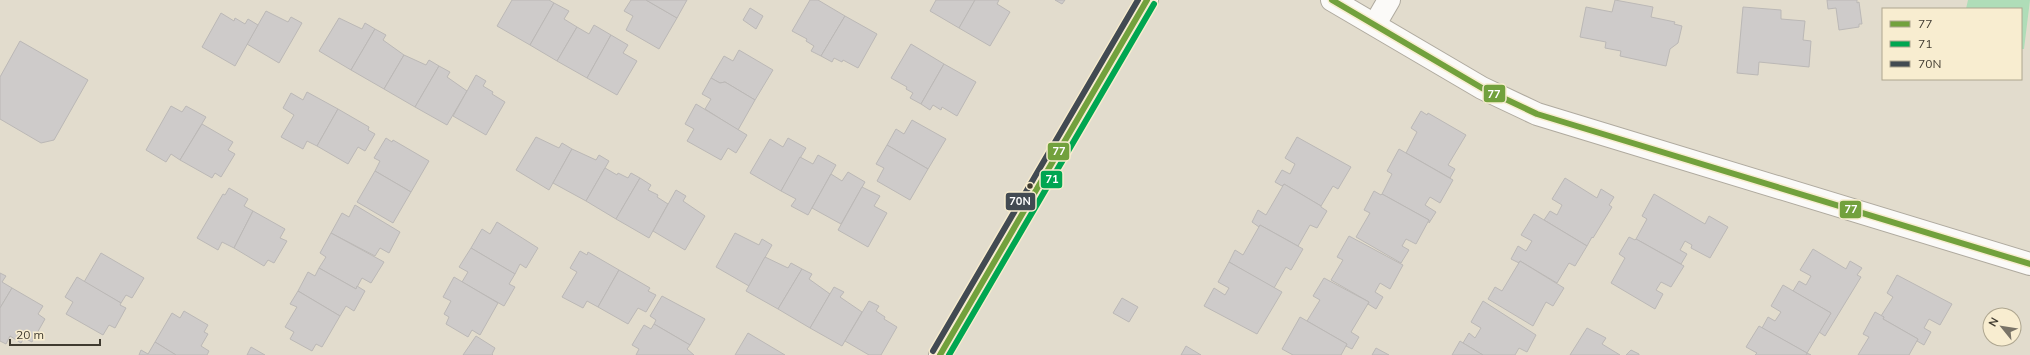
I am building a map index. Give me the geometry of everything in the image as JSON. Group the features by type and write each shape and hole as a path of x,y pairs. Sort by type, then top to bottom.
{"street":[{"path":"940,355 1147,0"},
{"path":"1332,0 1482,88 1537,114 2030,264"},
{"path":"1375,24 1389,0"}],"green space":[{"path":"1968,0 2030,0 2024,49 2022,49 2022,8 1966,8"}],"building":[{"path":"512,0 549,0 554,3 530,45 497,26"},
{"path":"631,0 646,0 677,18 659,49 626,30 633,16 624,11"},
{"path":"646,0 687,0 677,18"},
{"path":"810,0 818,0 845,16 821,56 811,51 814,46 806,41 807,39 792,31"},
{"path":"936,0 975,0 959,28 930,11"},
{"path":"975,0 999,0 997,4 1010,12 990,46 959,28"},
{"path":"1055,0 1065,0 1062,4"},
{"path":"1615,0 1653,7 1651,17 1675,22 1674,24 1682,26 1678,43 1670,49 1666,66 1620,56 1621,51 1605,48 1606,42 1580,37 1586,7 1612,12"},
{"path":"1827,0 1857,0 1857,3 1859,2 1862,24 1859,24 1859,27 1839,30 1836,8 1828,9"},
{"path":"554,3 569,11 564,19 577,27 557,61 530,45"},
{"path":"1743,7 1781,10 1781,19 1805,21 1803,40 1811,41 1809,67 1759,62 1758,75 1737,73"},
{"path":"750,8 763,16 756,29 743,20"},
{"path":"266,11 288,22 291,17 302,23 279,63 247,44"},
{"path":"221,13 234,21 235,18 245,24 248,19 258,25 235,66 202,47"},
{"path":"845,16 877,34 858,68 843,60 842,62 834,58 832,62 821,56"},
{"path":"339,18 362,29 365,23 375,29 351,70 319,51"},
{"path":"594,25 611,35 587,78 557,61 577,27 589,34"},
{"path":"375,29 386,35 383,40 404,55 384,89 351,70"},
{"path":"611,35 628,45 623,53 637,61 617,95 587,78"},
{"path":"20,41 88,80 54,140 41,143 0,119 0,77"},
{"path":"911,44 944,64 921,104 910,98 913,93 906,89 907,87 891,78"},
{"path":"739,50 773,70 755,100 725,82 720,83 711,78 724,56 733,61"},
{"path":"404,55 426,65 429,60 439,66 415,107 384,89"},
{"path":"944,64 976,82 957,116 942,107 941,110 933,105 930,110 921,104"},
{"path":"439,66 450,72 447,77 467,91 447,125 415,107"},
{"path":"476,75 486,81 483,86 505,102 486,135 453,116"},
{"path":"711,78 720,83 725,82 755,100 738,130 705,109 711,99 702,94"},
{"path":"307,92 338,109 317,146 307,141 303,149 281,137 294,115 283,108 291,93 303,100"},
{"path":"696,104 747,135 736,153 728,148 721,160 687,141 694,129 685,124"},
{"path":"171,106 182,112 186,106 206,117 180,160 171,154 166,162 146,150"},
{"path":"338,109 369,127 368,130 375,134 365,151 358,147 348,164 317,146"},
{"path":"1421,111 1427,115 1428,113 1466,135 1448,165 1455,169 1450,178 1406,153 1417,132 1411,128"},
{"path":"912,120 946,139 928,169 887,145 896,129 904,134"},
{"path":"202,124 233,142 228,150 235,154 221,177 215,173 212,178 180,160"},
{"path":"536,137 559,148 562,143 572,149 549,190 516,170"},
{"path":"1297,137 1351,167 1338,189 1333,186 1321,206 1284,184 1282,186 1275,182 1282,170 1290,174 1295,164 1285,158"},
{"path":"386,138 392,142 393,140 429,161 411,192 375,171 380,161 374,158"},
{"path":"788,138 806,148 781,191 750,173 770,139 783,147"},
{"path":"887,145 928,169 910,200 877,181 884,168 876,164"},
{"path":"572,149 596,160 599,155 609,161 586,201 553,183"},
{"path":"1399,149 1453,180 1440,203 1430,197 1425,205 1436,212 1429,223 1429,220 1382,194 1392,174 1387,171"},
{"path":"818,155 836,165 808,215 791,206 796,199 781,191 800,157 813,164"},
{"path":"605,168 617,175 618,173 628,178 631,173 640,178 616,219 586,201"},
{"path":"375,171 411,192 393,223 357,202"},
{"path":"848,172 865,182 841,224 812,208 831,174 842,181"},
{"path":"640,178 651,185 648,190 658,195 657,197 668,204 649,238 616,219"},
{"path":"1565,178 1597,198 1601,189 1614,197 1609,205 1612,207 1587,246 1544,220 1550,211 1557,215 1562,205 1552,199"},
{"path":"1284,184 1327,211 1317,228 1310,225 1298,246 1252,222 1258,210 1266,215"},
{"path":"862,187 880,196 874,206 887,213 868,247 838,230"},
{"path":"229,188 248,199 244,206 253,211 234,248 222,242 218,250 197,238 223,194 225,195"},
{"path":"676,190 686,196 683,201 705,216 685,250 653,231"},
{"path":"1374,191 1429,220 1416,244 1406,239 1402,246 1409,250 1401,263 1356,237 1370,213 1364,210"},
{"path":"1654,194 1705,224 1709,216 1728,227 1710,258 1691,248 1692,245 1685,241 1680,250 1687,254 1681,264 1636,239 1647,219 1642,216"},
{"path":"355,205 400,232 389,253 380,248 375,256 331,233 342,213 349,217"},
{"path":"253,211 285,229 280,238 287,241 274,263 268,260 264,266 234,248"},
{"path":"1534,214 1587,246 1575,266 1569,263 1557,283 1520,261 1519,263 1511,259 1518,246 1526,251 1532,241 1521,235"},
{"path":"497,222 538,248 526,268 520,264 515,274 471,248 482,229 490,234"},
{"path":"1260,225 1303,249 1291,270 1286,267 1274,288 1229,262 1235,250 1243,255"},
{"path":"331,233 384,262 371,283 362,278 356,289 319,268 326,257 320,253"},
{"path":"735,233 759,245 762,239 772,245 749,286 716,267"},
{"path":"1349,236 1403,265 1390,289 1380,283 1375,292 1383,297 1376,309 1368,304 1369,302 1331,280 1343,260 1337,257"},
{"path":"1629,237 1635,240 1636,239 1684,266 1671,287 1661,282 1656,290 1663,294 1655,309 1611,283 1625,258 1619,254"},
{"path":"471,248 515,274 509,284 515,287 504,306 462,282 468,272 459,267"},
{"path":"1813,249 1846,269 1850,261 1862,268 1857,275 1861,277 1825,336 1819,332 1831,313 1793,291 1799,281 1806,285 1811,276 1800,270"},
{"path":"580,251 587,255 588,252 619,270 598,307 587,301 583,308 562,297 577,272 570,268"},
{"path":"101,253 144,278 132,298 126,295 121,303 84,282"},
{"path":"765,257 788,268 791,263 802,269 778,309 746,291"},
{"path":"1520,261 1564,288 1553,306 1546,302 1533,326 1488,299 1495,287 1502,291"},
{"path":"1229,262 1282,292 1257,334 1204,306 1214,288 1225,295 1229,288 1218,282"},
{"path":"319,268 356,289 357,286 365,291 354,311 346,306 340,316 298,291 308,272 315,276"},
{"path":"802,269 812,274 809,279 830,294 810,328 778,309"},
{"path":"619,270 650,288 648,291 656,295 646,312 638,308 628,324 598,307"},
{"path":"0,273 6,276 2,282 12,288 0,308"},
{"path":"1897,275 1952,304 1940,325 1929,319 1924,328 1931,332 1924,345 1917,341 1918,339 1883,319 1884,317 1881,316 1893,297 1887,293"},
{"path":"77,277 121,303 120,305 126,308 115,328 109,325 103,335 66,314 73,302 65,297"},
{"path":"454,277 498,303 480,335 472,330 468,337 446,324 449,317 444,314 451,301 443,297"},
{"path":"1324,278 1369,302 1351,332 1359,337 1352,349 1346,346 1347,344 1307,321 1320,300 1313,296"},
{"path":"1783,285 1831,313 1807,353 1762,328 1768,317 1775,321 1781,312 1771,306"},
{"path":"834,287 844,292 840,297 862,312 842,346 810,328"},
{"path":"12,288 43,306 38,314 45,319 32,342 24,338 21,343 10,336 6,344 0,341 0,308"},
{"path":"298,291 340,316 322,347 316,344 312,351 290,339 294,332 285,327 297,307 290,304"},
{"path":"662,296 705,319 690,345 654,324 656,320 650,316"},
{"path":"1122,298 1138,307 1129,322 1113,313"},
{"path":"869,301 879,306 876,311 885,317 884,319 897,327 881,355 869,355 845,341"},
{"path":"1483,301 1536,335 1527,352 1519,348 1515,355 1483,355 1463,343 1469,333 1475,338 1481,328 1471,322"},
{"path":"184,311 208,325 204,332 208,334 201,346 209,351 207,355 176,355 155,342 172,313 180,318"},
{"path":"1875,312 1884,317 1883,319 1918,339 1909,355 1858,355 1869,337 1863,334"},
{"path":"1300,317 1347,344 1341,355 1293,355 1282,349"},
{"path":"654,324 690,345 687,349 694,355 636,355 639,349 632,345 644,325 651,329"},
{"path":"1759,326 1807,353 1806,355 1755,355 1757,353 1746,347"},
{"path":"1587,328 1606,338 1602,344 1620,355 1570,355"},
{"path":"748,333 785,355 735,355"},
{"path":"476,336 495,348 492,354 493,355 463,355"},
{"path":"1460,341 1463,343 1483,355 1452,355"},
{"path":"155,342 176,355 139,355 141,350 148,354"},
{"path":"1186,346 1201,355 1181,355"},
{"path":"251,347 265,355 247,355"},
{"path":"1376,348 1389,355 1372,355"},
{"path":"1631,350 1639,354 1639,355 1626,355"}],"transit line":[{"name":"70N","path":"933,351 1138,0"},
{"name":"77","path":"940,355 1147,0"},
{"name":"77","path":"1332,0 1482,88 1537,114 2030,264"},
{"name":"71","path":"949,355 1154,4"}]}
